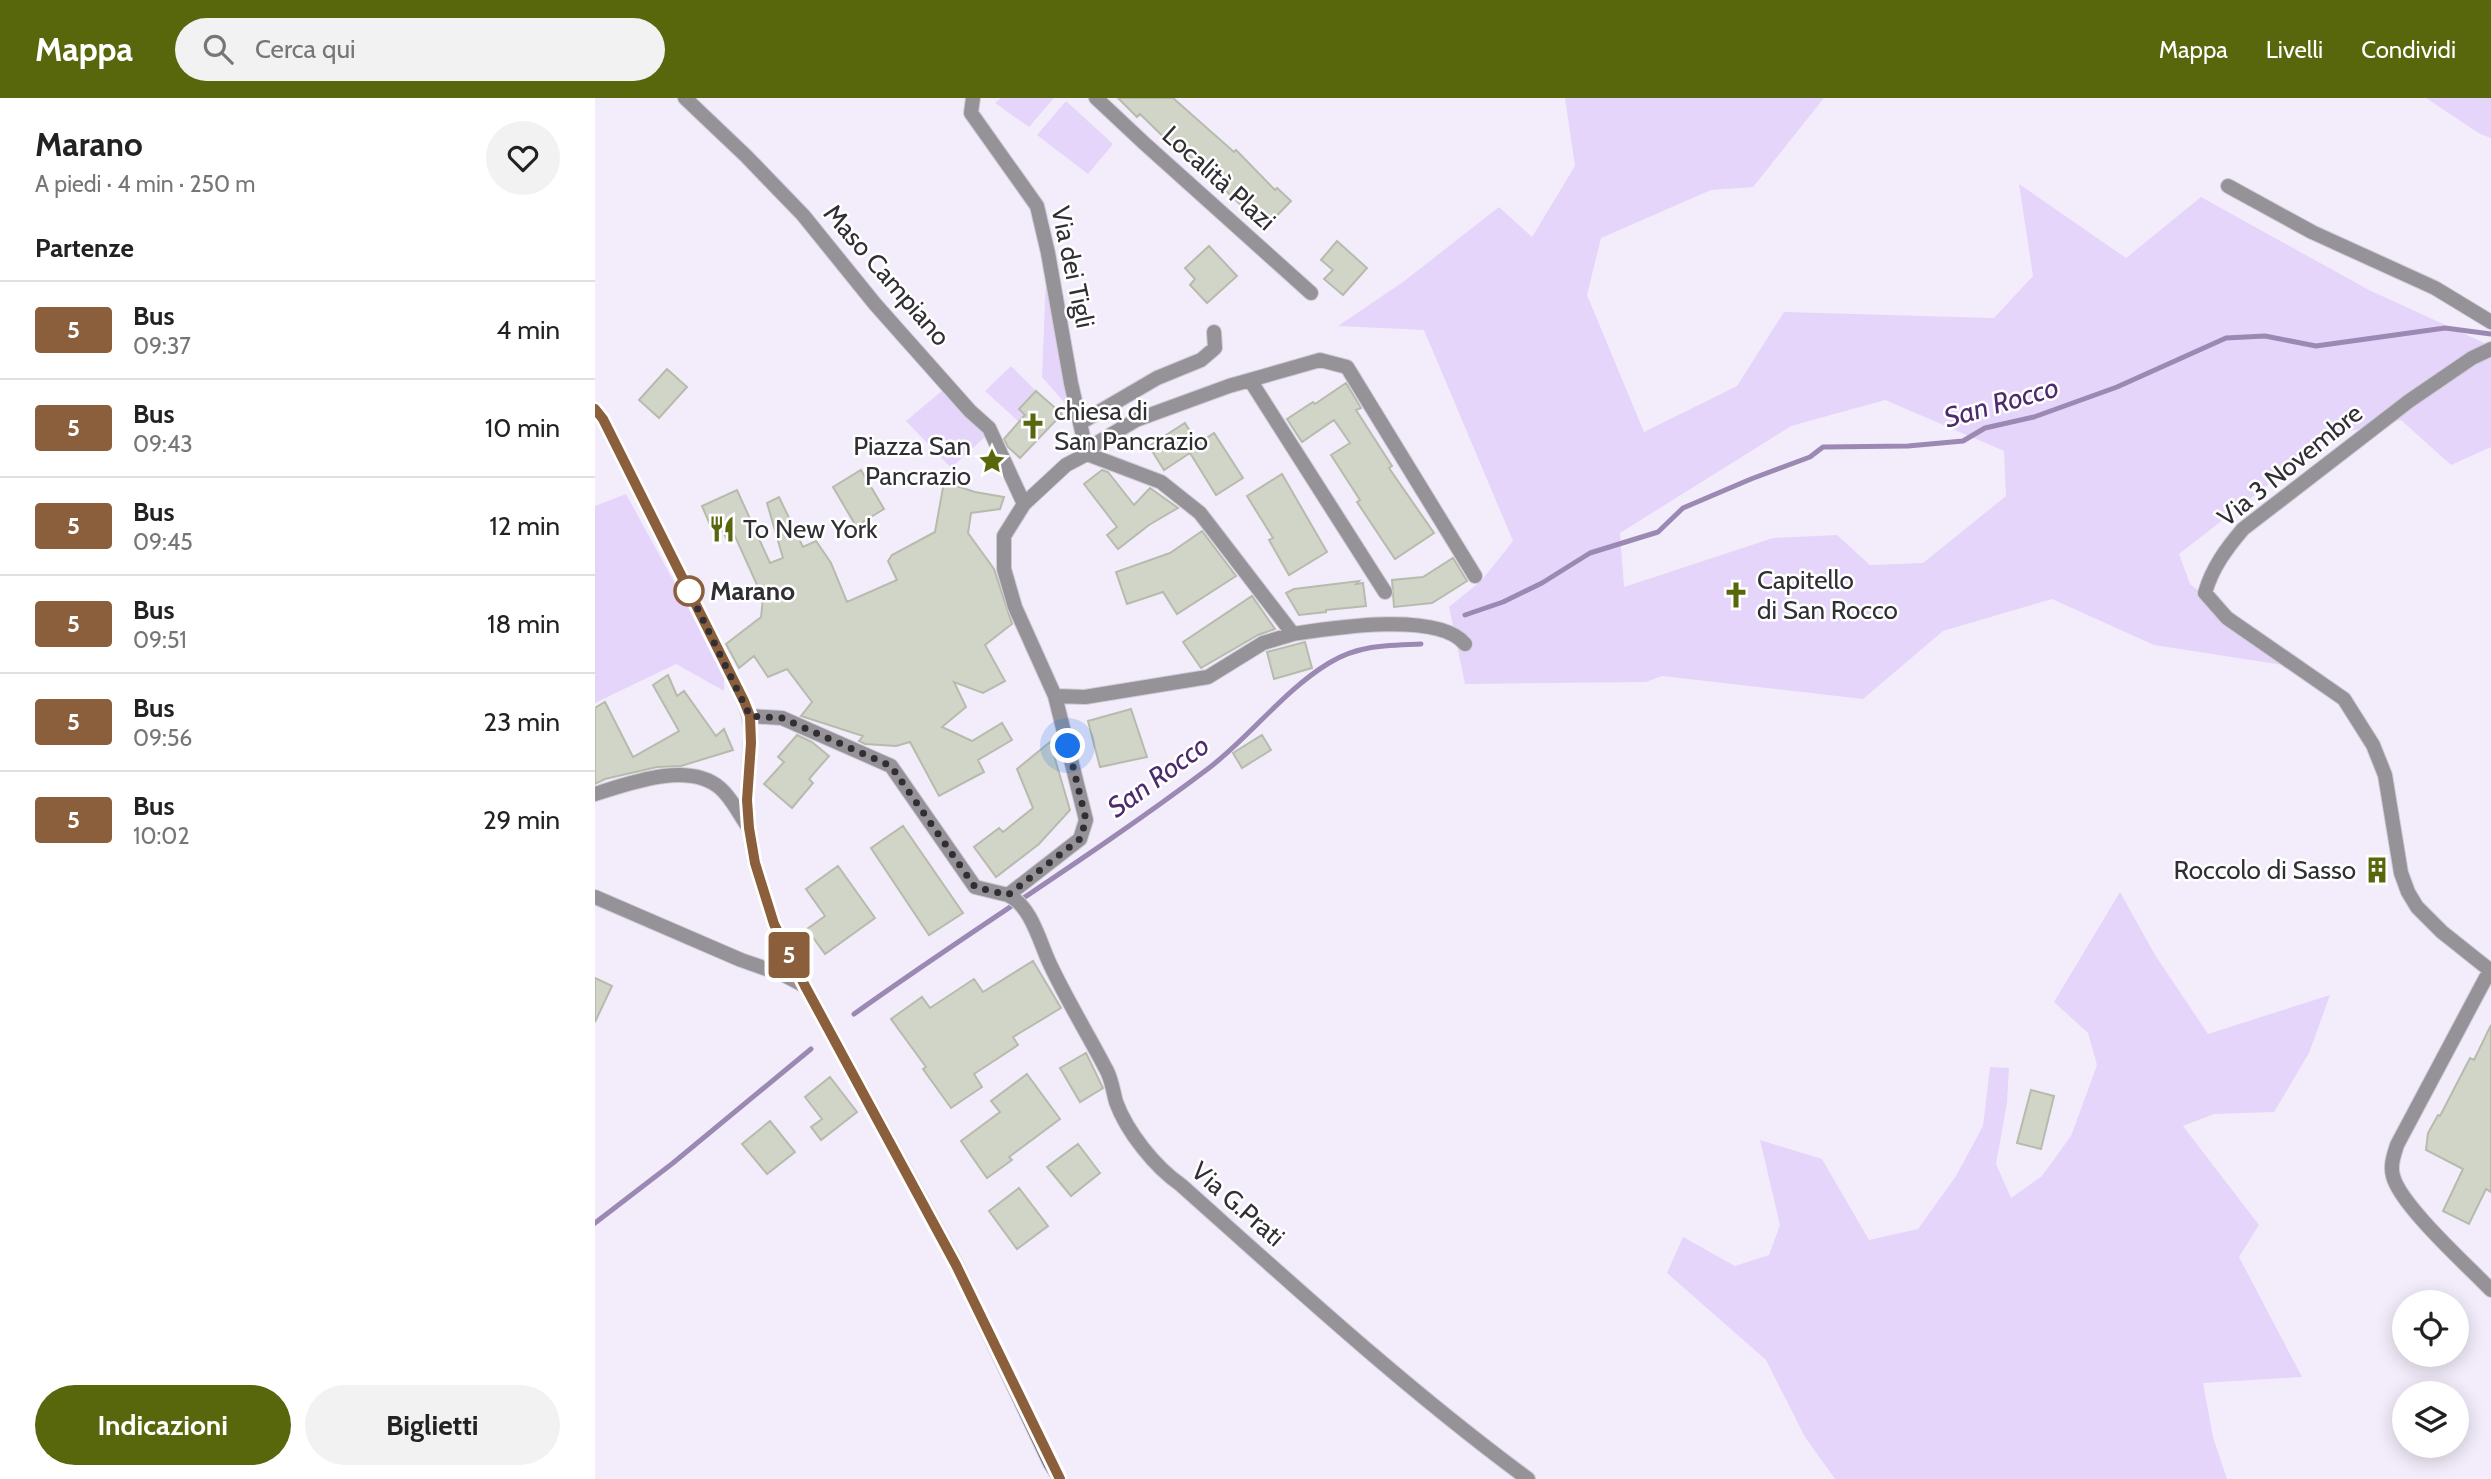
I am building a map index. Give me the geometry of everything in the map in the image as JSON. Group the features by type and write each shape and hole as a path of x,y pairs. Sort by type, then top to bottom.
{"main road":[{"path":"599,414 750,716 747,800 749,828 755,863 774,924 956,1265 1060,1479"}],"street":[{"name":"Maso Campiano","path":"685,98 803,215 875,304 937,371 969,411 989,428 1024,504"},
{"name":"Via dei Tigli","path":"973,98 971,113 1037,206 1087,454"},
{"name":"Località Plazi","path":"1096,98 1311,293"},
{"path":"2228,186 2312,232 2435,288 2491,322"},
{"path":"1080,423 1157,378 1201,360 1215,348 1214,332"},
{"name":"Via 3 Novembre","path":"2490,971 2442,932 2417,907 2408,892 2401,873 2385,775 2373,745 2344,699 2227,618 2205,593 2210,577 2226,549 2243,530 2409,401 2472,358 2491,349"},
{"path":"750,716 782,718 891,766 975,887 1013,898 1080,839 1086,820 1055,696 1015,607 1004,569 1004,536 1024,504 1066,465 1087,454 1098,442 1136,420 1187,400 1320,360 1347,368 1475,576"},
{"path":"1250,380 1385,592"},
{"path":"1087,454 1161,482 1200,513 1293,634"},
{"path":"1055,696 1085,696 1208,677 1263,643 1293,634 1361,626 1415,624 1438,629 1461,639 1465,644"},
{"path":"595,794 641,780 671,775 706,779 722,789 749,828"},
{"path":"595,897 805,986"},
{"name":"Via G.Prati","path":"1013,898 1028,915 1053,969 1109,1074 1116,1101 1123,1115 1151,1160 1366,1350 1528,1479"},
{"path":"2490,971 2397,1144 2392,1160 2392,1172 2402,1195 2411,1206 2491,1290"}],"shaded area":[{"path":"1001,98 1054,98 1029,127 995,103"},
{"path":"1565,98 1824,98 1753,187 1711,190 1601,238 1587,295 1644,432 1737,386 1784,312 1994,318 2033,276 2019,184 2126,258 2201,197 2369,290 2491,346 2491,447 2451,465 2401,420 2332,435 2179,554 2190,584 2289,666 2154,645 2052,599 1943,631 1863,699 1662,676 1646,682 1465,684 1449,607 1482,580 1513,541 1424,330 1338,326 1403,282 1499,207 1532,237 1575,166","holes":["1885,400 2004,451 2006,496 1923,563 1870,565 1837,535 1773,538 1624,587 1620,533 1791,426"]},
{"path":"2426,98 2491,98 2491,138 2480,134"},
{"path":"1066,101 1113,144 1088,174 1037,135"},
{"path":"1046,277 1071,410 1042,377"},
{"path":"1011,366 1036,391 1019,409 1025,415 1019,422 985,391"},
{"path":"944,389 986,436 951,468 906,421"},
{"path":"626,494 724,673 724,691 676,664 595,703 595,506"},
{"path":"2120,892 2155,955 2208,1034 2330,995 2309,1053 2274,1112 2214,1114 2183,1126 2259,1225 2239,1257 2302,1377 2203,1383 2213,1437 2227,1479 1835,1479 1805,1437 1766,1360 1667,1273 1683,1237 1735,1266 1769,1255 1780,1225 1760,1140 1822,1159 1869,1240 1918,1229 1956,1176 1983,1126 1990,1067 2009,1068 2007,1103 1996,1164 2011,1198 2042,1176 2071,1136 2097,1065 2088,1033 2054,1002"}],"building":[{"path":"1118,98 1173,98 1234,152 1236,150 1275,190 1277,188 1291,201 1265,228 1182,149 1179,152 1140,114 1137,117"},
{"path":"1337,241 1367,268 1343,295 1324,279 1333,270 1321,260"},
{"path":"1209,246 1237,276 1207,303 1190,285 1195,279 1185,268"},
{"path":"667,369 687,387 659,418 639,400"},
{"path":"1346,383 1361,408 1356,410 1392,466 1389,468 1434,533 1395,559 1357,502 1360,500 1331,455 1350,443 1334,420 1302,442 1287,419"},
{"name":"chiesa di San Pancrazio","path":"1036,391 1062,414 1020,458 1004,439 1025,415 1019,409"},
{"path":"1185,423 1198,444 1214,433 1243,478 1216,495 1190,453 1164,470 1149,446"},
{"path":"861,470 884,509 856,526 833,487"},
{"path":"1102,470 1108,472 1134,505 1150,488 1178,508 1149,525 1118,549 1107,535 1117,527 1084,484"},
{"path":"1282,474 1327,552 1289,575 1269,540 1273,538 1247,496"},
{"path":"944,482 975,492 1004,497 1000,509 971,513 968,533 994,569 1012,624 985,645 1005,681 983,693 954,682 966,707 942,727 972,741 1002,723 1012,740 978,760 984,772 939,796 910,742 896,746 865,744 859,741 863,736 801,716 812,702 787,669 768,677 754,656 739,668 726,644 761,617 763,598 735,536 727,540 719,523 711,527 702,506 737,490 770,563 783,558 767,503 779,497 803,547 816,541 831,563 847,602 897,580 888,561 892,555 935,532"},
{"path":"1202,531 1236,576 1177,614 1163,592 1127,604 1116,572 1170,553"},
{"path":"1453,558 1467,581 1432,603 1394,607 1392,580 1423,577"},
{"path":"1359,581 1356,584 1363,583 1366,606 1299,615 1286,593 1294,589"},
{"path":"1252,596 1275,629 1258,635 1201,668 1183,642"},
{"path":"1305,642 1312,668 1274,679 1267,652"},
{"path":"668,675 677,696 684,691 716,736 724,729 733,750 681,766 657,767 605,779 595,784 595,708 605,702 633,757 679,731 653,685"},
{"path":"1131,709 1147,757 1100,767 1088,721"},
{"path":"797,735 812,742 829,756 809,779 813,783 792,808 764,784 784,762 778,757"},
{"path":"1262,735 1271,750 1242,768 1233,753"},
{"path":"1050,742 1070,810 1039,844 996,877 974,847 999,828 1003,832 1033,808 1017,769"},
{"path":"903,826 963,913 929,935 871,848"},
{"name":"Roccolo di Sasso","path":"2381,860 2386,874 2373,879 2368,865"},
{"path":"838,866 875,918 825,954 807,929 825,916 806,889"},
{"path":"1033,961 1061,1008 1013,1037 1018,1045 974,1074 982,1087 951,1108 923,1069 926,1067 891,1019 922,997 930,1008 974,979 983,992"},
{"path":"595,978 612,986 595,1022"},
{"path":"2491,1025 2491,1192 2486,1189 2469,1224 2443,1211 2463,1169 2426,1150 2428,1133 2438,1115 2440,1116 2470,1058 2474,1060"},
{"path":"1086,1053 1103,1088 1080,1102 1060,1068"},
{"path":"1027,1074 1060,1119 1009,1157 1012,1160 987,1178 961,1141 1000,1112 991,1101"},
{"path":"830,1077 857,1112 821,1140 811,1127 822,1119 805,1097"},
{"path":"2031,1090 2054,1096 2041,1149 2017,1143"},
{"path":"770,1121 795,1152 767,1174 742,1144"},
{"path":"1078,1144 1100,1173 1071,1196 1047,1167"},
{"path":"1019,1188 1048,1226 1017,1249 989,1211"}],"waterway":[{"name":"San Rocco","path":"1465,615 1503,602 1542,583 1590,553 1658,532 1683,508 1810,457 1823,447 1908,446 1963,441 1985,428 2034,417 2117,387 2226,338 2265,336 2316,346 2445,328 2491,334"},
{"name":"San Rocco","path":"854,1014 1166,800 1209,768 1312,674 1340,657 1362,649 1421,644"},
{"path":"595,1223 673,1163 811,1049"}],"bus line":[{"name":"5","path":"595,409 603,419 750,716 747,800 749,828 755,863 774,924 956,1265 1060,1479"}],"place":[{"name":"chiesa di San Pancrazio","path":"1033,426"},
{"name":"Piazza San Pancrazio","path":"992,461"},
{"name":"To New York","path":"722,529"},
{"name":"Marano","path":"689,591"},
{"name":"Capitello di San Rocco","path":"1736,595"},
{"name":"Roccolo di Sasso","path":"2377,870"}],"route":[{"path":"689,591 685,583 750,716 782,718 891,766 975,887 1008,895 1080,839 1086,820 1068,746"}]}
